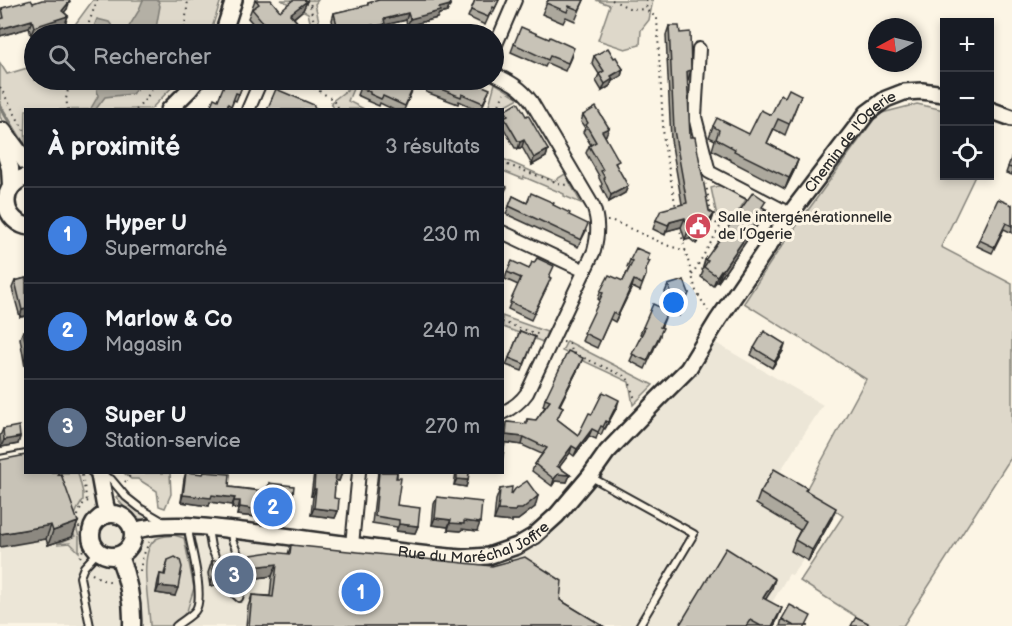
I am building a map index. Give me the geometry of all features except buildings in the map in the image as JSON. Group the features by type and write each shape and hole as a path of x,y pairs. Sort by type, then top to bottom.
{"main road":[{"path":"0,126 24,159"},
{"path":"0,136 10,168 11,188 6,208 13,221"},
{"path":"96,474 108,514"},
{"path":"108,514 124,518 133,531 130,546 123,553 108,556 98,552 92,543 90,532 94,522 108,514"},
{"path":"119,555 129,585 132,626"}],"street":[{"path":"226,24 234,0"},
{"path":"504,26 515,0"},
{"path":"699,49 695,117 709,172 790,214"},
{"path":"504,78 525,93 531,101 579,180 598,221 594,251 527,393 516,406 504,412"},
{"path":"171,108 188,90"},
{"path":"249,108 257,90"},
{"name":"Chemin de l'Ogerie","path":"718,321 790,214 867,113 886,99 904,92 940,93"},
{"path":"994,111 1012,118"},
{"path":"504,233 585,271"},
{"name":"Rue du Maréchal Joffre","path":"133,531 165,525 190,526 461,558 488,556 517,546 534,536 557,515 607,452 688,369 718,321"},
{"path":"352,545 359,474"}],"lane":[{"path":"0,459 24,454"},
{"path":"98,474 111,479 126,497 140,508 163,520 165,525"},
{"path":"590,476 694,534 639,626"},
{"path":"176,626 195,611 198,603 199,587 189,535 190,526"},
{"path":"208,528 211,547 221,571"},
{"path":"231,530 232,540 242,568"},
{"path":"90,626 80,578 84,567 98,552"},
{"path":"225,583 239,598 244,580"}],"path":[{"path":"89,24 98,0"},
{"path":"185,24 188,0"},
{"path":"313,0 310,6 314,24"},
{"path":"612,0 629,8 646,10 657,18 664,143 678,216"},
{"path":"646,10 647,0"},
{"path":"301,3 310,6"},
{"path":"498,108 510,81"},
{"path":"0,87 24,130"},
{"path":"68,90 68,108"},
{"path":"138,108 152,90"},
{"path":"318,90 332,99 339,108"},
{"path":"504,164 564,186 579,180"},
{"path":"692,275 720,227 712,219 704,176 709,172"},
{"path":"598,221 613,221 669,246 686,251"},
{"path":"680,226 696,291 712,318 718,321"},
{"path":"504,322 569,343 571,352 626,377 630,381 633,396 637,400 636,405 644,414"},
{"path":"82,474 87,501"},
{"path":"140,573 142,559 151,539"}],"shaded area":[{"path":"93,0 221,0 213,24 75,24"},
{"path":"143,0 158,0 160,6 157,24 131,24"},
{"path":"281,0 318,0 315,4 320,24 311,24 308,13"},
{"path":"596,0 653,0 649,20 641,30 640,45 625,49 598,40 610,5"},
{"path":"97,19 111,24 95,24"},
{"path":"0,63 7,74 24,69 24,90 169,90 152,108 24,108 24,153 0,117"},
{"path":"504,89 519,98 501,108 488,108 493,90"},
{"path":"97,90 136,90 132,94 105,97 97,108 91,108 98,96"},
{"path":"347,90 353,90 348,101 362,108 334,108 331,102"},
{"path":"917,104 940,109 940,180 973,180 941,247 1012,284 1012,456 903,626 871,626 800,581 843,516 806,490 866,379 744,303 774,257 878,114"},
{"path":"504,159 554,181 565,174 581,203 524,177 523,179 504,171"},
{"path":"722,185 747,198 730,224 717,216 711,188"},
{"path":"504,317 547,332 543,342 504,327"},
{"path":"707,338 823,405 777,476 838,512 792,575 789,574 758,626 0,626 0,456 24,471 24,474 99,474 114,514 119,515 131,526 461,558 526,542"},
{"path":"567,341 653,385 633,405 629,382 562,351"},
{"path":"53,474 78,474 83,500 74,518 79,537 79,552 70,543 57,544 75,536"},
{"path":"125,474 170,474 171,494 165,508 159,506 157,491 138,479 131,479"},
{"path":"120,493 136,510 152,519 141,519 131,514 116,497"},
{"path":"174,535 184,538 194,588 187,611 180,619 170,626 150,626 146,580 147,555 150,545 156,539","holes":["170,564 179,569 178,577 173,580 173,583 177,584 175,595 156,593 158,582 168,583 164,573 166,568"]}],"waterway":[{"path":"0,106 24,145"}],"place":[{"name":"Salle intergénérationnelle de l’Ogerie","path":"698,226"},
{"name":"Marlow & Co","path":"273,507"},
{"name":"Super U","path":"234,575"},
{"name":"Hyper U","path":"361,592"}]}
